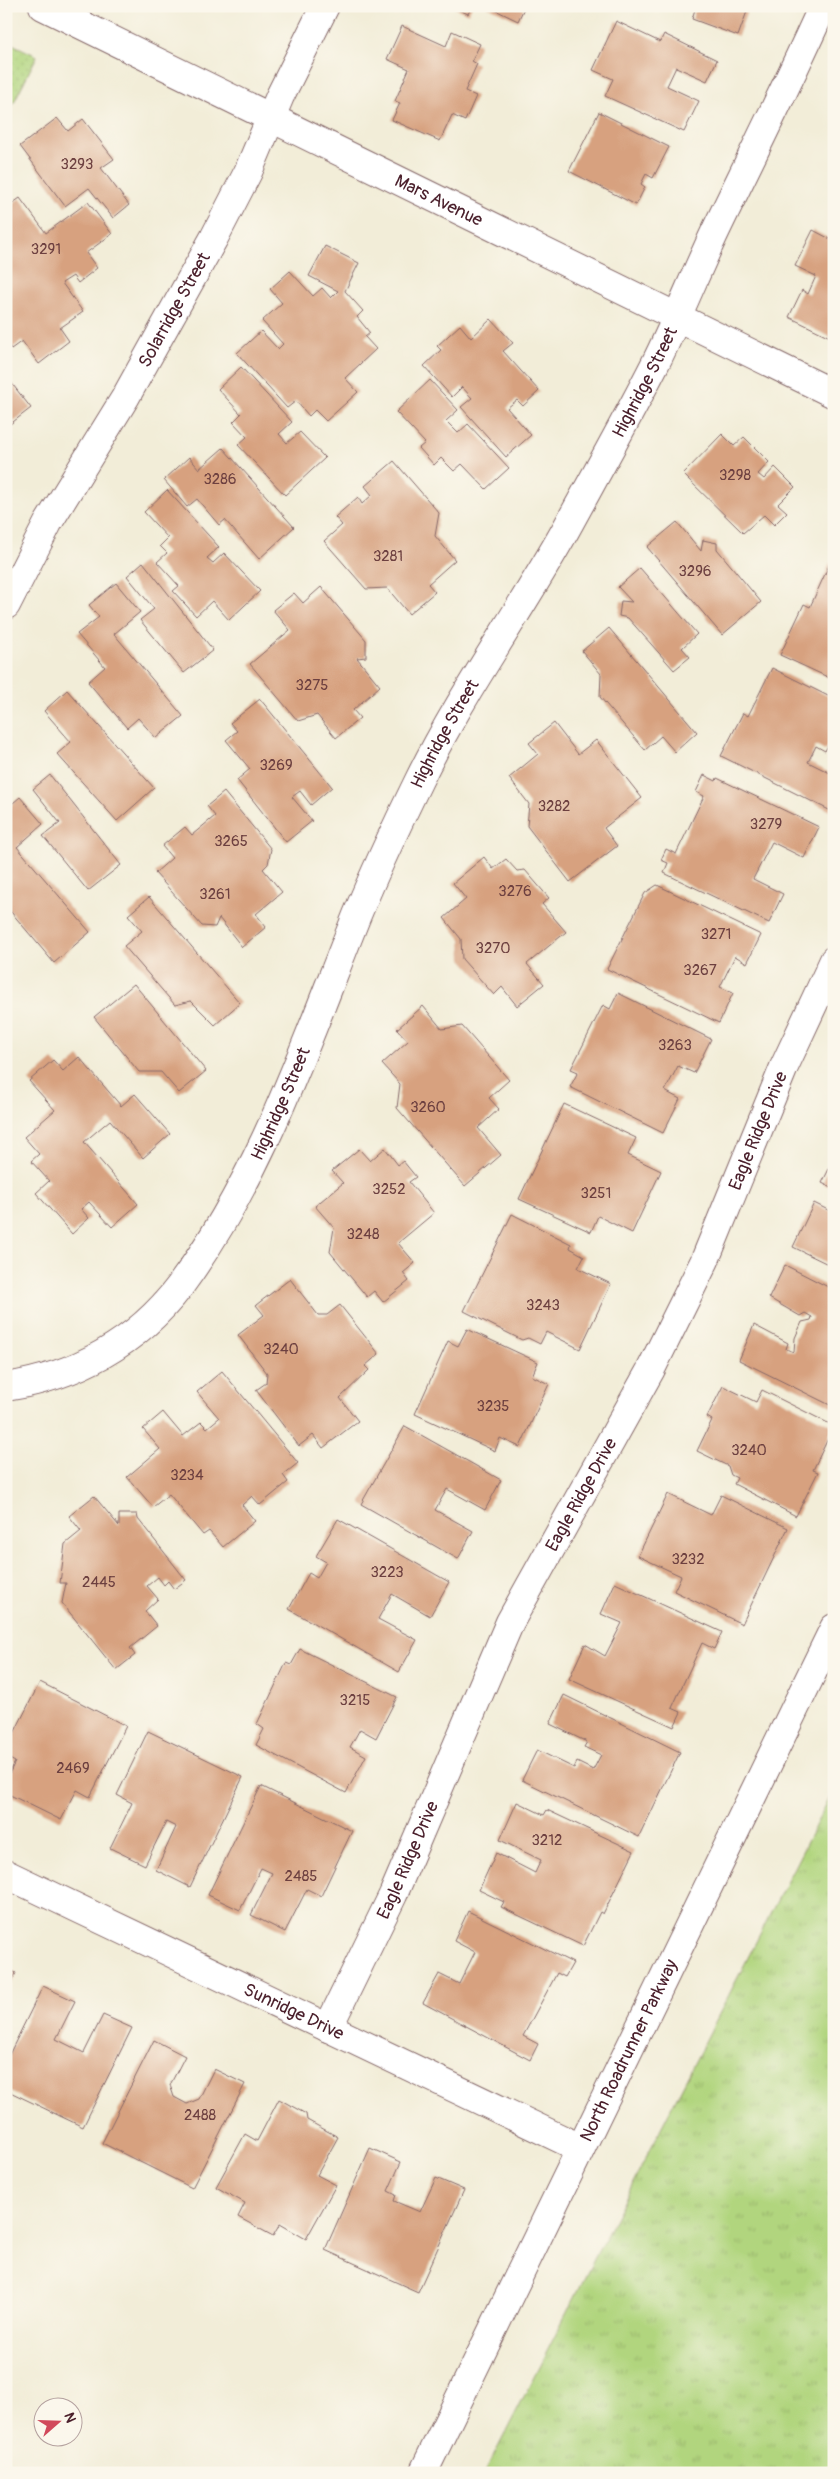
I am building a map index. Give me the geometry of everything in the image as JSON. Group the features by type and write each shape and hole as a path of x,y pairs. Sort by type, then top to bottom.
{"street":[{"name":"Mars Avenue","path":"44,6 271,120 834,394"},
{"name":"Solarridge Street","path":"6,605 48,523 125,398 174,311 248,172 280,96 325,6"},
{"name":"Highridge Street","path":"6,1387 24,1384 77,1368 121,1343 161,1309 179,1287 219,1225 272,1124 297,1068 364,900 424,772 565,530 656,362 823,6"},
{"name":"Eagle Ridge Drive","path":"328,2028 393,1895 510,1622 650,1371 705,1260 784,1067 834,960"},
{"name":"North Roadrunner Parkway","path":"423,2473 834,1628"},
{"name":"Sunridge Drive","path":"6,1874 580,2148"}],"green space":[{"path":"6,41 37,56 6,118"},
{"path":"834,1789 834,2473 485,2473"}],"building":[{"path":"451,6 472,6 468,14"},
{"path":"487,6 525,6 518,21"},
{"path":"696,6 749,6 738,36 692,19"},
{"path":"616,21 660,42 664,34 717,60 707,81 676,67 667,86 699,101 684,132 605,96 613,79 593,70"},
{"path":"402,26 446,46 452,31 480,44 472,61 477,64 465,91 476,96 465,121 452,115 440,141 392,120 400,103 395,101 409,69 387,59"},
{"path":"599,112 669,147 653,178 646,174 641,184 645,187 636,205 569,171"},
{"path":"57,118 68,131 83,119 114,159 101,168 129,205 113,218 89,188 65,206 20,146"},
{"path":"20,198 46,233 88,202 112,234 86,253 97,268 78,283 73,276 62,283 83,312 60,328 69,341 39,364 22,341 11,349 6,342 6,208"},
{"path":"813,230 834,241 834,339 789,317 802,290 808,294 816,276 795,266"},
{"path":"325,246 359,263 345,291 363,311 357,317 370,333 365,337 376,349 345,378 358,392 326,421 315,410 309,416 296,401 287,408 237,353 261,331 278,349 283,344 262,321 282,303 270,289 290,271 313,296 322,288 331,298 338,291 309,276"},
{"path":"491,319 513,343 503,351 539,391 523,406 517,400 507,408 531,435 506,457 461,407 472,398 462,387 452,397 424,366 441,350 437,346 460,325 471,338"},
{"path":"241,367 292,422 279,434 287,443 300,432 325,458 285,495 238,445 247,437 233,422 241,414 218,389"},
{"path":"6,376 31,408 9,425 6,422"},
{"path":"430,380 458,410 446,421 458,433 468,424 509,468 486,489 462,464 454,471 441,458 434,465 419,448 425,443 396,412"},
{"path":"722,434 734,446 744,437 769,462 758,474 764,479 775,467 795,487 778,504 787,512 774,525 764,515 743,533 683,474"},
{"path":"223,448 294,527 259,559 225,520 219,525 197,499 187,507 164,480 189,457 199,469"},
{"path":"394,461 439,513 435,536 455,560 428,584 435,592 409,614 387,588 366,589 324,541 342,525 335,517 358,497 362,504 372,495 365,486"},
{"path":"167,490 219,547 207,558 213,563 224,553 260,591 229,620 212,601 196,616 173,591 179,586 157,562 167,553 160,546 168,538 144,512"},
{"path":"677,522 701,551 703,540 717,543 717,549 761,602 722,635 647,547"},
{"path":"143,562 213,650 184,673 140,620 154,609 127,576"},
{"path":"830,563 834,565 834,680 780,655 804,604 810,607"},
{"path":"640,568 697,634 682,648 690,657 674,670 628,618 619,616 621,601 632,602 618,587"},
{"path":"116,583 140,612 114,634 183,716 156,738 138,718 127,728 88,682 105,667 77,634 99,617 89,605"},
{"path":"321,587 366,640 366,657 357,658 380,686 353,710 360,718 336,738 317,715 298,721 250,664 290,630 273,610 294,593 303,603"},
{"path":"609,628 697,732 675,752 661,736 645,750 600,697 601,674 582,651"},
{"path":"772,668 834,699 834,739 832,738 825,751 816,746 808,762 834,775 833,812 721,756 743,713 748,716"},
{"path":"67,690 154,788 117,821 57,754 71,742 44,711"},
{"path":"260,699 332,787 311,805 300,791 292,797 312,821 286,842 237,780 250,769 226,740 237,731 230,723"},
{"path":"554,723 578,754 596,740 642,798 604,828 617,846 570,882 527,826 529,804 509,778 538,754 529,743"},
{"path":"50,775 121,865 88,891 43,836 60,823 33,789"},
{"path":"704,775 716,781 717,778 819,827 804,858 772,842 753,879 783,894 769,923 664,873 668,863 661,860 666,849 676,854 704,796 696,792"},
{"path":"224,792 271,849 268,864 263,869 282,892 256,914 266,927 242,947 219,918 215,927 202,926 155,873 172,858 162,846 185,827 192,835 215,816 207,806"},
{"path":"20,797 43,824 17,847 90,932 54,963 6,906 6,809"},
{"path":"484,857 493,869 506,859 517,871 525,870 549,898 542,904 566,932 527,964 544,984 517,1006 502,987 494,995 462,959 461,939 444,918 466,899 453,883"},
{"path":"657,885 761,935 747,963 735,956 720,987 733,993 719,1023 607,969 645,893"},
{"path":"149,897 240,1003 215,1025 191,1001 175,1005 124,946 142,931 128,915"},
{"path":"134,984 206,1071 179,1093 161,1072 139,1072 94,1017"},
{"path":"618,993 711,1039 694,1073 678,1066 665,1091 680,1099 663,1133 570,1087 578,1072 571,1069 603,1005 610,1009"},
{"path":"423,1006 442,1029 462,1026 509,1080 489,1098 499,1109 478,1128 501,1155 465,1186 397,1108 400,1084 382,1064 408,1041 397,1029"},
{"path":"79,1057 121,1106 135,1094 170,1134 143,1158 110,1120 84,1142 138,1204 112,1227 89,1202 81,1209 89,1218 72,1234 36,1193 49,1181 31,1161 39,1154 24,1137 55,1110 29,1081 53,1060 63,1071"},
{"path":"564,1104 636,1138 628,1155 661,1171 632,1233 598,1216 591,1232 519,1199"},
{"path":"385,1148 398,1165 403,1161 416,1177 409,1182 434,1213 398,1243 415,1263 403,1273 409,1281 383,1302 374,1291 367,1297 330,1252 334,1228 315,1206 343,1183 332,1171 359,1149 370,1161"},
{"path":"834,1159 834,1189 822,1183"},
{"path":"814,1203 834,1213 834,1267 793,1247"},
{"path":"512,1214 571,1244 570,1248 584,1256 578,1268 611,1284 580,1349 546,1332 540,1344 528,1338 522,1340 464,1311"},
{"path":"785,1265 834,1290 834,1407 739,1360 754,1325 788,1343 786,1349 794,1352 795,1338 802,1322 811,1320 812,1317 805,1313 800,1316 769,1298"},
{"path":"290,1279 318,1315 327,1315 340,1305 379,1354 365,1366 369,1370 340,1398 358,1421 323,1448 313,1435 299,1446 256,1390 266,1383 267,1373 238,1335 264,1315 256,1305"},
{"path":"467,1329 538,1362 532,1376 549,1384 520,1447 500,1438 495,1451 415,1414 448,1341 458,1346"},
{"path":"222,1371 298,1463 283,1475 288,1482 260,1505 252,1496 242,1505 255,1521 223,1547 209,1531 203,1535 169,1494 153,1507 127,1477 160,1449 143,1429 163,1412 183,1436 201,1422 207,1428 219,1418 197,1392"},
{"path":"723,1386 756,1402 762,1390 834,1426 813,1470 818,1472 796,1516 734,1484 737,1478 731,1475 728,1466 697,1451 712,1420 707,1417"},
{"path":"405,1426 501,1480 485,1510 447,1489 435,1510 473,1531 458,1559 361,1504"},
{"path":"668,1494 711,1515 721,1495 788,1528 742,1624 674,1591 681,1576 638,1556"},
{"path":"94,1496 119,1526 119,1514 137,1514 138,1519 186,1580 174,1589 168,1581 164,1585 158,1577 147,1586 158,1599 145,1611 157,1626 130,1648 135,1655 116,1670 62,1603 66,1583 60,1583 65,1544 81,1531 69,1516"},
{"path":"338,1519 449,1582 430,1616 392,1594 378,1619 417,1640 399,1672 289,1609 309,1573 317,1578 326,1562 316,1556"},
{"path":"615,1583 722,1632 714,1649 702,1643 672,1708 681,1712 674,1727 569,1679 585,1644 605,1656 622,1623 601,1614"},
{"path":"300,1649 397,1697 376,1738 360,1729 350,1747 366,1756 346,1793 256,1745 264,1729 257,1724 286,1663 291,1665"},
{"path":"40,1682 126,1726 90,1797 77,1790 61,1820 6,1793 6,1780 15,1762 6,1757 6,1749"},
{"path":"564,1695 680,1752 639,1837 522,1780 537,1750 574,1768 577,1762 593,1770 601,1755 584,1747 587,1742 550,1724"},
{"path":"148,1731 243,1777 190,1887 156,1870 176,1827 166,1822 145,1865 110,1848 132,1803 117,1795"},
{"path":"261,1786 352,1831 321,1896 307,1889 285,1932 251,1915 272,1873 261,1868 240,1910 208,1895"},
{"path":"517,1802 544,1815 547,1810 634,1851 603,1914 600,1912 583,1946 501,1907 504,1902 479,1890 496,1853 535,1873 541,1860 500,1840"},
{"path":"468,1911 573,1963 565,1977 557,1973 523,2036 538,2044 530,2060 423,2003 439,1974 459,1984 475,1952 454,1941"},
{"path":"6,1968 16,1973 6,1993"},
{"path":"43,1986 75,2001 56,2039 84,2053 103,2015 132,2028 83,2127 6,2090 6,2061"},
{"path":"154,2040 185,2056 170,2085 174,2097 187,2104 199,2099 214,2069 245,2084 192,2188 102,2143"},
{"path":"279,2099 306,2114 307,2120 338,2137 317,2175 336,2185 306,2239 280,2224 273,2236 238,2217 245,2203 216,2187 245,2134 257,2141"},
{"path":"370,2148 401,2162 388,2191 396,2195 394,2201 420,2212 436,2178 464,2190 418,2292 325,2250"}]}
